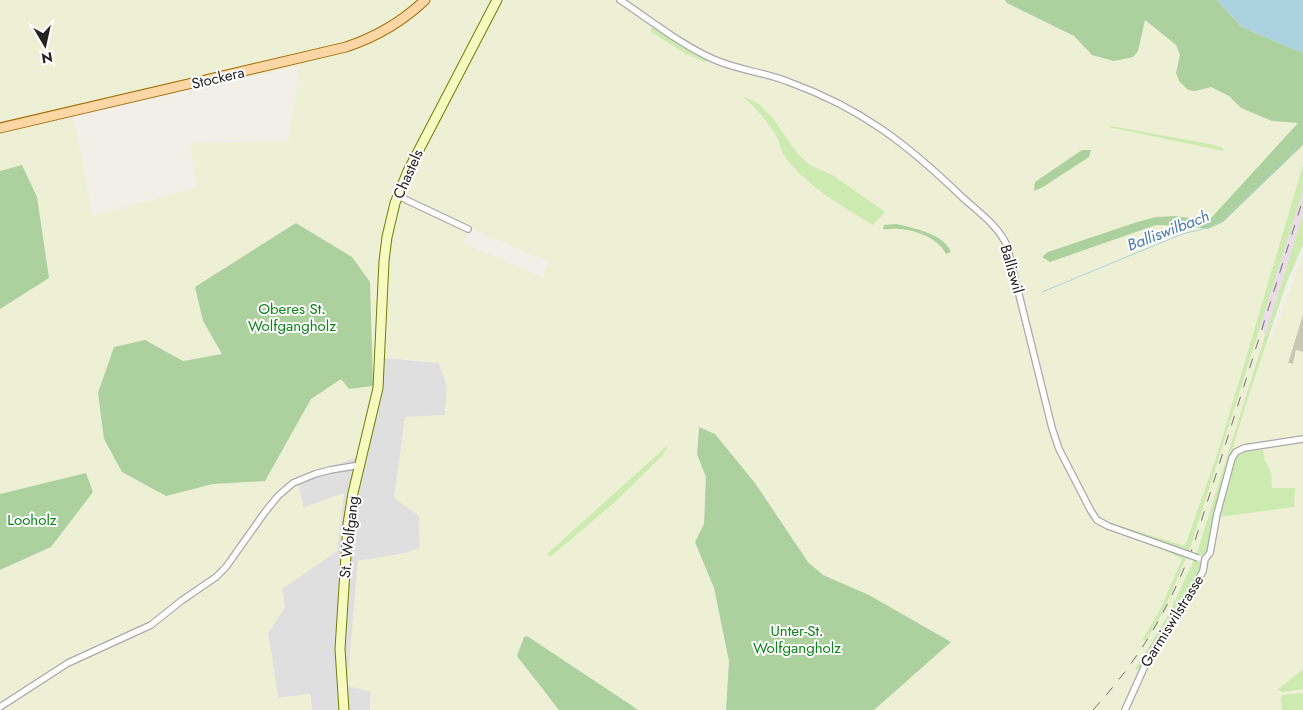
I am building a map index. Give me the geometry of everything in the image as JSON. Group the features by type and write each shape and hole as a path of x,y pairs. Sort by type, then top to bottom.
{"main road":[{"name":"Stockera","path":"0,128 340,49 361,42 381,32 405,17 424,0"},
{"name":"Chastels","path":"380,366 384,261 388,230 398,196 414,159 497,0"},
{"name":"St. Wolfgang","path":"344,710 340,654 346,535 350,507 376,401 380,366"}],"street":[{"name":"Balliswil","path":"620,0 702,53 727,64 768,74 808,88 866,118 898,139 921,158 990,223 1004,239 1007,246 1055,437 1091,512 1097,520 1108,526 1198,558 1206,559"},
{"path":"398,196 468,229"},
{"path":"1206,559 1210,553 1217,514 1234,455 1244,448 1303,439"},
{"path":"284,485 330,470 360,466"},
{"path":"0,707 68,663 151,625 189,595 216,577 226,567 278,496 293,483"},
{"name":"Garmiswilstrasse","path":"1125,710 1148,659 1196,584 1203,571 1206,559"}],"shaded area":[{"path":"1303,191 1303,214 1229,451 1090,710 1222,450"},
{"path":"1303,314 1303,352 1296,350 1293,364 1288,363"},
{"path":"377,357 439,363 447,386 445,415 419,515 420,548 406,553 358,561 371,692 370,710 312,710 310,694 278,698 268,633 285,607 282,589 337,551 344,493 303,508 297,480"}],"green space":[{"path":"0,0 1005,0 1007,3 1074,36 1092,55 1144,20 1176,45 1180,55 1176,73 1195,91 1211,87 1229,96 1241,108 1272,121 1298,123 1303,126 1303,166 1257,324 1271,342 1303,253 1303,314 1288,363 1293,364 1296,350 1303,352 1303,710 874,710 951,642 869,595 823,575 807,562 755,483 715,434 699,427 697,454 706,476 704,524 695,542 714,588 729,661 726,710 638,710 527,636 517,656 559,710 370,710 371,692 347,686 358,561 406,553 420,548 419,516 394,498 405,417 445,415 447,386 439,363 378,357 375,389 357,457 297,480 304,508 344,493 337,551 282,589 285,607 268,633 278,698 310,694 312,710 0,710 0,570 51,547 86,473 0,494 0,309 49,278 22,166 0,171","holes":["300,66 288,142 190,143 197,187 93,216 73,114","469,228 549,262 543,277 463,243","203,321 373,385 341,379 311,399 265,481 213,484 166,496 145,340 183,361 222,354"]},
{"path":"1005,0 1217,0 1242,27 1303,53 1303,145 1223,222 1208,229 1156,225 1050,262 1042,257 1048,252 1137,222 1156,217 1175,216 1205,220 1212,217 1298,123 1272,121 1241,108 1229,96 1211,87 1195,91 1188,90 1179,81 1176,73 1180,55 1176,45 1145,20 1138,51 1133,57 1114,61 1092,55 1074,36 1007,3"},
{"path":"651,28 654,28 708,61 705,62 686,54 651,32"},
{"path":"743,96 759,104 774,120 798,154 810,165 834,176 885,212 873,225 815,187 786,158 770,126"},
{"path":"1109,127 1215,145 1224,149 1223,151"},
{"path":"1082,150 1091,150 1089,157 1034,191 1035,182"},
{"path":"22,165 37,197 49,278 0,309 0,171"},
{"path":"1303,165 1303,191 1189,552 1104,521 1185,546 1219,449"},
{"path":"1303,214 1303,245 1287,282 1246,404 1234,444 1209,549 1205,555 1196,556"},
{"name":"Oberes St. Wolfgangholz","path":"296,223 352,257 370,282 373,386 349,389 341,379 311,399 265,481 213,484 166,496 122,472 104,439 98,393 114,347 145,340 183,361 222,354 203,321 195,287"},
{"path":"896,224 935,236 951,252 946,254 938,243 919,233 897,229 883,229 884,225"},
{"name":"Unter-St. Wolfgangholz","path":"699,427 715,434 755,483 808,562 823,575 869,595 951,642 874,710 726,710 729,661 714,588 695,542 704,524 706,477 697,454"},
{"path":"668,447 662,456 615,502 550,557 547,554 664,448"},
{"path":"1251,450 1263,450 1265,461 1271,472 1272,488 1295,488 1294,507 1219,517 1235,460 1240,453"},
{"name":"Looholz","path":"86,473 93,492 51,547 0,570 0,494"},
{"path":"1114,531 1187,556 1163,612 1146,641 1143,639 1160,610 1182,559 1156,546"},
{"path":"1195,558 1201,562 1202,568 1140,670 1135,669 1168,615"},
{"path":"527,636 638,710 559,710 517,656 524,637"},
{"path":"1303,669 1303,689 1283,692 1277,690"},
{"path":"1303,693 1303,710 1282,710 1282,695"}],"water":[{"path":"1217,0 1303,0 1303,53 1242,27"}],"waterway":[{"name":"Balliswilbach","path":"1042,292 1182,234 1211,227 1221,221 1288,159 1303,138"}],"railway":[{"path":"1093,710 1125,671 1152,632 1174,591 1194,544 1303,199"}]}
